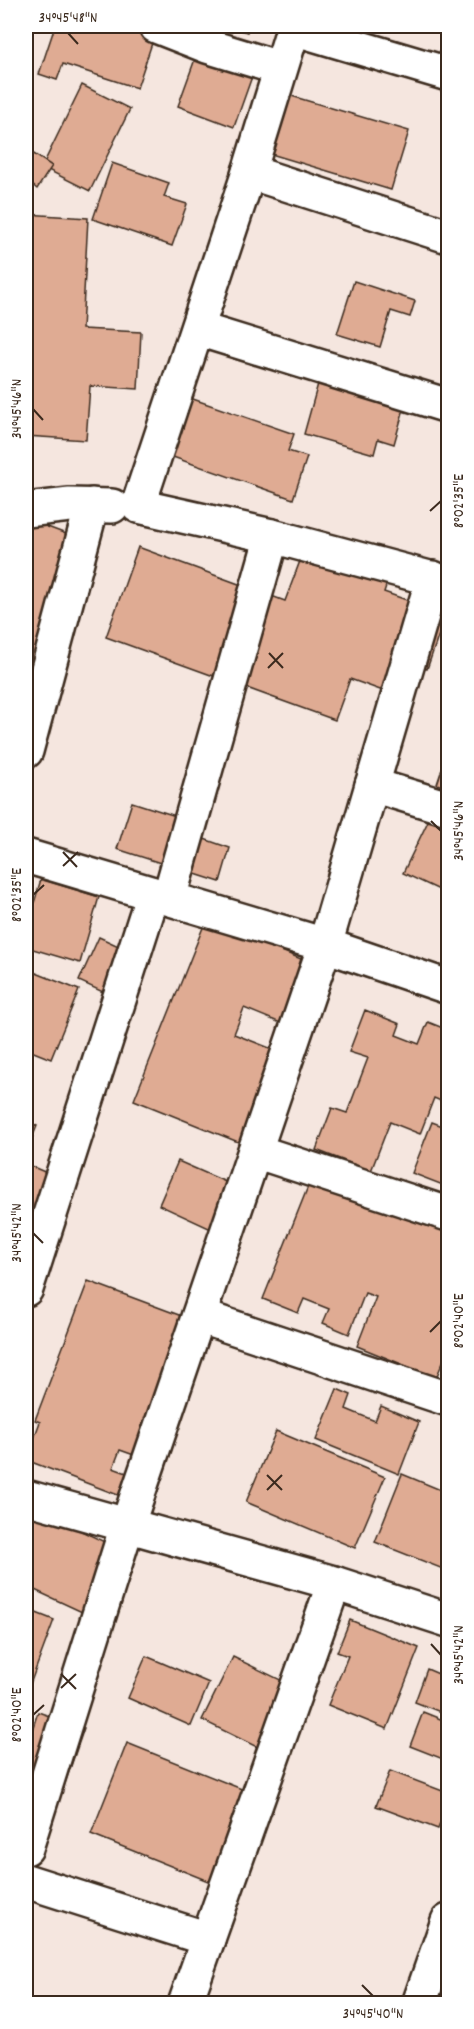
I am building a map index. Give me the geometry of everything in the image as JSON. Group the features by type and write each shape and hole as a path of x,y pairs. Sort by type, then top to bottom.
{"street":[{"path":"156,26 207,46 279,68"},
{"path":"138,506 198,329 249,172 279,68 294,27 448,74"},
{"path":"249,172 448,236"},
{"path":"198,329 448,406"},
{"path":"26,751 92,505"},
{"path":"26,510 92,505 138,506 272,536 440,580 372,785 325,945 127,1526 26,1848"},
{"path":"26,1289 161,896 272,536"},
{"path":"372,785 448,808"},
{"path":"26,856 325,945 448,987"},
{"path":"255,1151 448,1214"},
{"path":"199,1316 448,1399"},
{"path":"26,1497 334,1583 448,1620"},
{"path":"185,2004 334,1583"},
{"path":"26,1881 208,1939"},
{"path":"419,2004 448,1921"}],"building":[{"path":"55,26 198,26 153,40 137,88 63,64 57,80 39,74"},
{"path":"228,26 250,26 247,32"},
{"path":"199,48 255,68 234,127 178,106"},
{"path":"82,85 130,109 90,191 42,167"},
{"path":"288,95 409,131 391,190 271,154"},
{"path":"26,149 52,166 37,189 31,184 26,193"},
{"path":"112,163 169,183 164,197 187,204 172,246 93,219"},
{"path":"26,214 88,218 82,329 141,332 138,389 90,386 86,440 26,436"},
{"path":"354,281 415,301 410,317 391,311 380,347 337,334"},
{"path":"321,373 407,398 394,444 378,439 374,454 304,434"},
{"path":"190,398 294,434 288,451 307,457 293,499 170,456"},
{"path":"26,519 77,538 36,677 26,673"},
{"path":"138,547 285,601 303,553 387,583 384,592 446,614 427,669 417,666 405,699 350,679 335,720 106,637"},
{"path":"448,751 448,788 437,784"},
{"path":"132,802 204,825 201,838 230,848 220,882 117,849"},
{"path":"432,813 448,821 448,894 403,873"},
{"path":"41,879 99,897 80,963 26,947 26,931"},
{"path":"206,920 323,968 288,1026 244,1008 234,1034 295,1058 258,1150 134,1100"},
{"path":"99,937 151,961 131,1005 79,981"},
{"path":"26,969 79,990 51,1059 26,1049"},
{"path":"365,1010 400,1024 396,1035 419,1044 428,1022 448,1030 448,1104 434,1098 420,1134 390,1122 371,1171 316,1150 332,1108 347,1113 368,1058 349,1052"},
{"path":"26,1121 37,1126 26,1153"},
{"path":"432,1122 448,1128 448,1187 412,1173"},
{"path":"178,1161 244,1190 224,1235 159,1205"},
{"path":"26,1164 68,1182 47,1234 26,1225"},
{"path":"315,1169 448,1223 448,1359 445,1357 436,1378 357,1346 376,1297 365,1293 349,1334 323,1323 329,1309 304,1299 298,1313 263,1299"},
{"path":"88,1281 211,1327 134,1455 120,1450 113,1468 135,1476 139,1503 26,1460 40,1422 35,1420"},
{"path":"337,1389 351,1395 346,1409 375,1421 381,1406 419,1422 399,1474 316,1440"},
{"path":"276,1431 385,1477 355,1548 246,1502"},
{"path":"402,1474 448,1493 448,1571 375,1542"},
{"path":"28,1506 126,1552 95,1618 26,1586 26,1513"},
{"path":"26,1609 54,1620 26,1695"},
{"path":"350,1620 419,1648 387,1729 328,1705 348,1656 337,1652"},
{"path":"146,1656 209,1683 191,1726 128,1698"},
{"path":"233,1657 291,1685 261,1749 202,1720"},
{"path":"427,1669 448,1678 448,1715 415,1702"},
{"path":"38,1712 84,1728 60,1798 26,1786 26,1748"},
{"path":"423,1712 448,1722 448,1761 410,1746"},
{"path":"127,1743 259,1796 223,1887 91,1834"},
{"path":"390,1771 448,1793 448,1802 438,1829 376,1806"}]}
